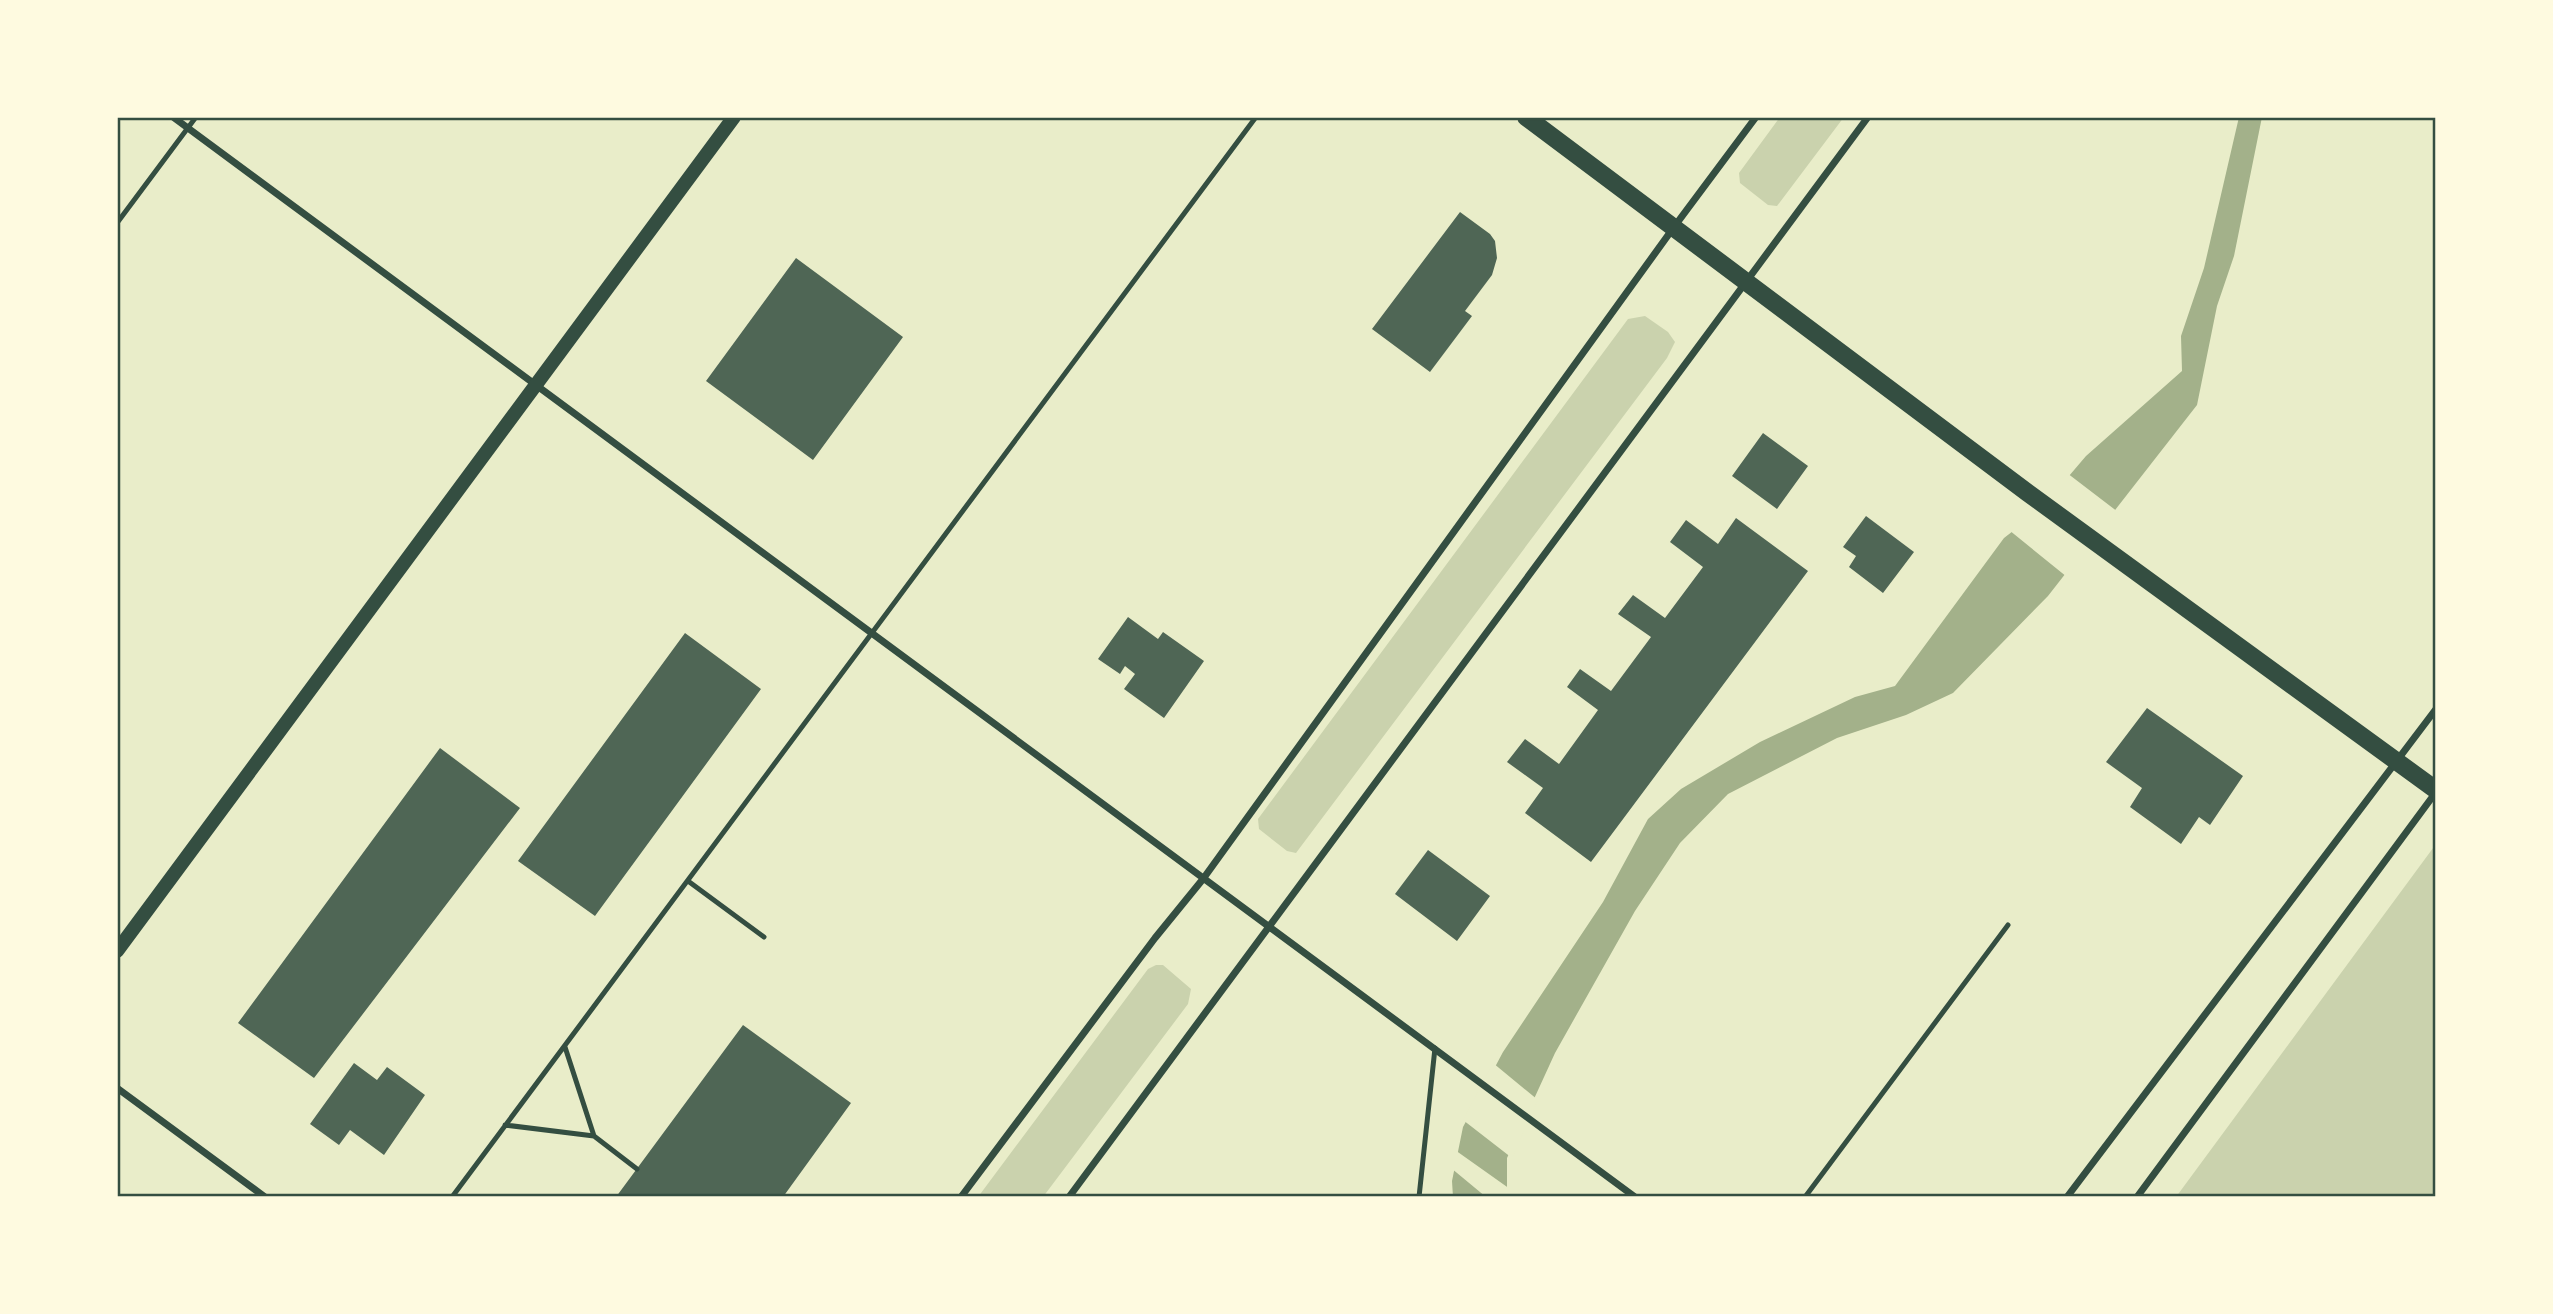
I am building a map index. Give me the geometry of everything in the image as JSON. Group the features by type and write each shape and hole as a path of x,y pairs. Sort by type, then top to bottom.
{"main road":[{"path":"117,951 734,117"},
{"path":"1526,117 2028,492 2436,791"}],"street":[{"path":"173,117 1635,1197"},
{"path":"961,1197 1155,938 1203,879 1756,117"},
{"path":"1069,1197 1868,117"},
{"path":"2067,1197 2436,709"},
{"path":"2137,1197 2436,791"},
{"path":"117,1088 265,1197"}],"lane":[{"path":"117,223 196,117"},
{"path":"452,1197 1256,117"},
{"path":"688,881 764,937"},
{"path":"1805,1197 2008,925"},
{"path":"565,1047 594,1136"},
{"path":"1419,1197 1435,1048"},
{"path":"505,1125 594,1136 637,1169"}],"shaded area":[{"path":"1780,117 1844,117 1777,206 1768,205 1740,183 1739,173"},
{"path":"2239,117 2262,117 2234,256 2217,306 2197,405 2048,596 1953,693 1906,715 1837,738 1728,794 1680,843 1635,911 1555,1053 1507,1158 1507,1188 1502,1197 1453,1197 1452,1181 1463,1127 1503,1052 1603,902 1648,819 1681,789 1760,742 1855,697 1895,686 2004,538 2040,510 2086,456 2182,371 2181,336 2204,268"},
{"path":"1645,316 1668,332 1675,342 1667,358 1296,853 1287,851 1259,829 1258,819 1628,319"},
{"path":"2436,844 2436,1197 2176,1197"},
{"path":"1163,965 1191,989 1188,1004 1043,1197 978,1197 1148,969"}],"pier":[{"path":"2067,473 2118,512 2067,577 2009,530 2037,508"},
{"path":"1493,1063 1538,1100 1512,1158 1463,1120"},
{"path":"1455,1150 1510,1189 1506,1197 1486,1197 1451,1168"}],"building":[{"path":"1460,212 1490,234 1495,241 1497,258 1492,275 1465,311 1472,316 1430,372 1372,329"},
{"path":"796,258 903,337 813,460 706,381"},
{"path":"1763,433 1808,466 1777,509 1732,476"},
{"path":"1866,516 1914,552 1883,593 1849,567 1856,556 1843,547"},
{"path":"1736,518 1808,571 1591,862 1525,813 1543,788 1507,762 1525,739 1559,764 1598,710 1567,687 1580,669 1611,691 1651,637 1618,614 1633,595 1665,618 1703,567 1670,542 1686,520 1718,544"},
{"path":"1128,617 1158,639 1163,632 1204,661 1164,718 1124,689 1135,674 1125,666 1120,674 1098,659"},
{"path":"685,633 761,689 595,916 518,861"},
{"path":"2147,708 2243,776 2210,825 2199,817 2181,844 2130,807 2142,788 2106,762"},
{"path":"440,748 520,808 314,1078 238,1023"},
{"path":"1428,850 1490,896 1457,941 1395,894"},
{"path":"743,1025 851,1103 783,1197 616,1197"},
{"path":"354,1063 377,1080 387,1067 425,1095 384,1155 350,1130 339,1145 310,1124"}]}
